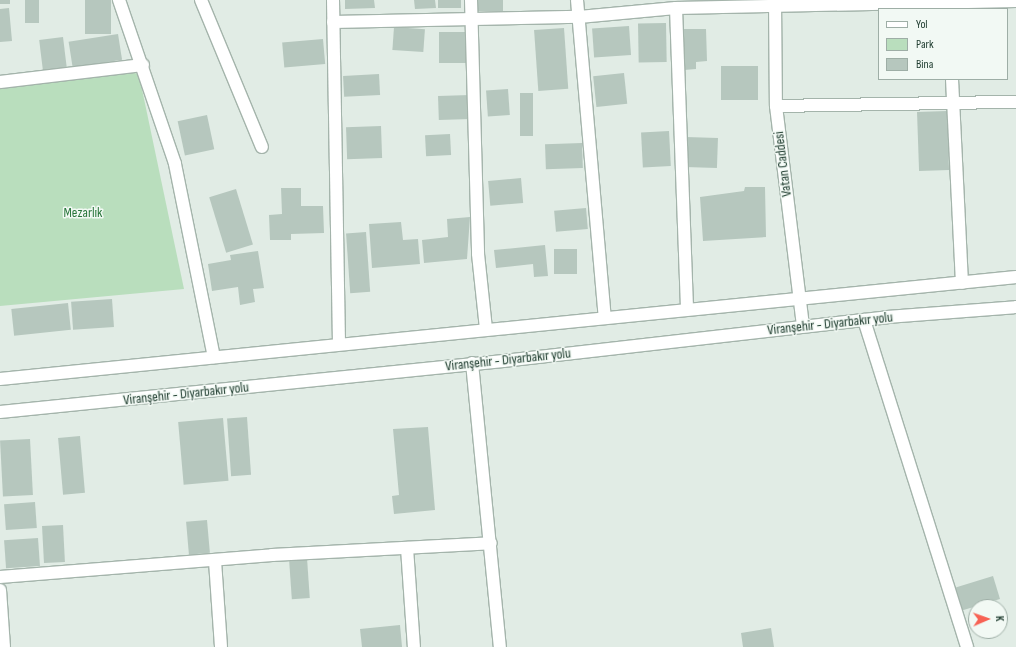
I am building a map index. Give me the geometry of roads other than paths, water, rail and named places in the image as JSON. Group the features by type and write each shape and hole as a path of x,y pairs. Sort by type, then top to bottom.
{"street":[{"path":"119,0 143,65 175,164 214,357"},
{"path":"201,0 262,147"},
{"path":"333,0 339,344"},
{"path":"471,0 478,254 486,329"},
{"path":"577,0 605,317"},
{"path":"333,22 579,17 676,8 774,4 949,6 1016,1"},
{"name":"Vatan Caddesi","path":"774,4 776,106 803,326"},
{"path":"676,8 687,309"},
{"path":"0,82 143,65"},
{"path":"952,80 962,283"},
{"path":"776,106 1016,102"},
{"name":"Viranşehir - Diyarbakır yolu","path":"0,379 799,297 1016,277"},
{"name":"Viranşehir - Diyarbakır yolu","path":"0,412 472,363 803,326 1016,307"},
{"path":"864,320 966,647"},
{"path":"472,363 491,543 500,647"},
{"path":"0,577 491,543"},
{"path":"407,548 414,647"},
{"path":"215,561 221,647"},
{"path":"0,590 4,647"}],"park label":[{"name":"Mezarlık","path":"83,213"}]}
